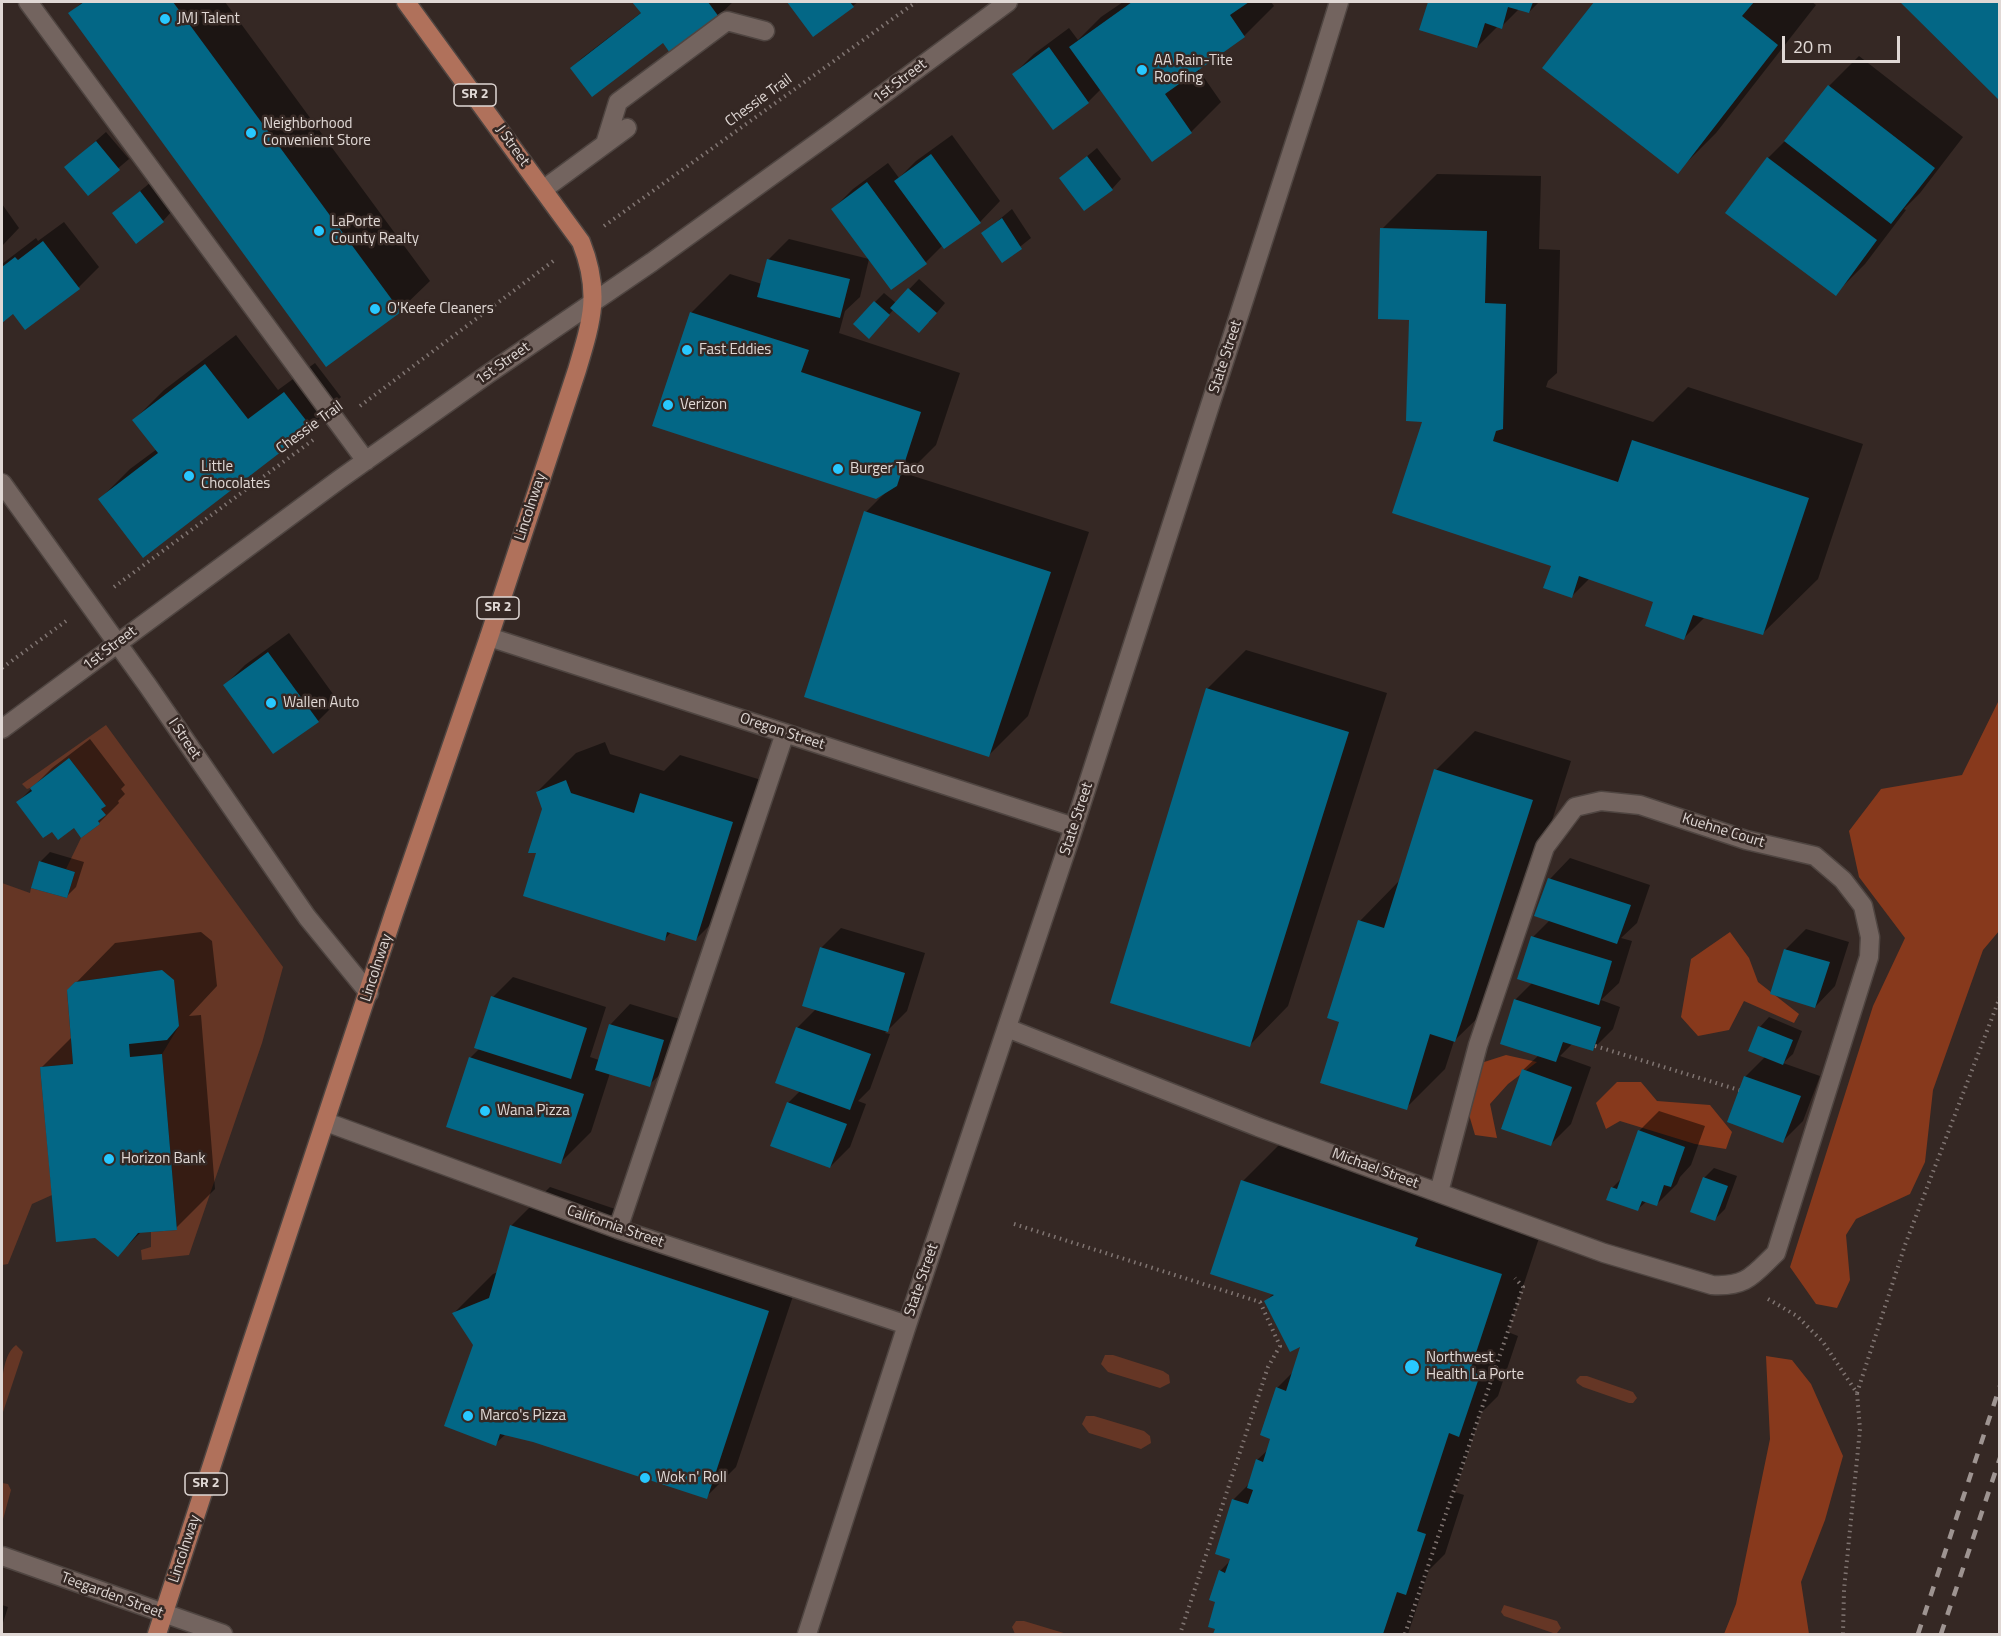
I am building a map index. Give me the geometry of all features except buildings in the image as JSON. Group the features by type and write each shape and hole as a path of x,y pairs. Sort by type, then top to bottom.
{"main road":[{"name":"J Street","path":"406,2 581,242 593,279 593,301"},
{"name":"Lincolnway","path":"157,1635 251,1343 577,370 589,330 593,301"}],"street":[{"path":"28,2 366,461"},
{"name":"1st Street","path":"2,729 366,461 652,262 1008,2"},
{"name":"State Street","path":"807,1635 907,1325 1074,827 1339,2"},
{"path":"605,144 618,102 727,21 765,31"},
{"path":"544,189 627,128"},
{"name":"I Street","path":"2,483 307,917 369,993"},
{"name":"Oregon Street","path":"489,637 1074,827"},
{"path":"618,1229 785,734"},
{"name":"Kuehne Court","path":"1439,1192 1478,1045 1545,847 1575,807 1600,801 1640,805 1746,840 1815,856 1843,880 1863,906 1870,937 1869,957 1776,1252 1744,1281"},
{"name":"Michael Street","path":"1007,1028 1258,1127 1604,1253 1712,1286 1731,1286 1744,1281"},
{"name":"California Street","path":"326,1122 618,1229 907,1325"},
{"name":"Teegarden Street","path":"2,1556 223,1635"}],"path":[{"name":"Chessie Trail","path":"616,219 916,2"},
{"name":"Chessie Trail","path":"2,668 499,303 543,268"},
{"path":"1844,1635 1844,1590 1860,1429 1857,1394 1905,1245 2000,997"},
{"path":"1595,1046 1738,1090"},
{"path":"1014,1224 1260,1302 1281,1346 1268,1367 1180,1635"},
{"path":"1405,1635 1523,1287 1515,1278"},
{"path":"1744,1281 1797,1316 1823,1342 1857,1394"}],"shaded area":[{"path":"1999,700 1999,931 1983,950 1933,1090 1925,1162 1910,1194 1856,1219 1846,1235 1850,1280 1837,1308 1816,1304 1790,1267 1873,1006 1905,938 1859,877 1849,831 1881,789 1962,775"},
{"path":"106,725 283,967 262,1043 189,1255 142,1260 141,1250 151,1247 151,1232 177,1230 162,1054 179,1026 161,970 75,982 67,991 73,1064 40,1067 52,1195 32,1204 8,1264 2,1265 2,883 30,893 31,888 67,898 75,872 66,869 81,838 100,824 98,821 105,815 101,809 105,806 69,758 30,788 27,789 22,784"},
{"path":"1730,932 1749,958 1758,982 1799,1014 1794,1023 1744,1001 1729,1030 1698,1036 1681,1017 1691,959"},
{"path":"1506,1055 1537,1062 1508,1084 1490,1104 1497,1138 1475,1135 1467,1108 1481,1063"},
{"path":"1617,1082 1641,1082 1657,1101 1710,1105 1732,1132 1726,1149 1695,1144 1620,1121 1606,1129 1596,1103"},
{"path":"16,1345 23,1352 2,1415 4,1367"},
{"path":"1105,1355 1113,1355 1163,1371 1169,1375 1170,1383 1160,1388 1108,1372 1101,1364"},
{"path":"1766,1356 1792,1360 1811,1384 1843,1456 1825,1520 1801,1582 1809,1634 1724,1634 1736,1604 1770,1439"},
{"path":"1580,1376 1587,1376 1633,1392 1637,1398 1633,1403 1629,1403 1583,1387 1576,1380"},
{"path":"1086,1416 1094,1416 1144,1431 1150,1436 1151,1443 1141,1449 1089,1433 1082,1424"},
{"path":"2,1483 8,1484 11,1490 2,1523"},
{"path":"1504,1605 1557,1621 1561,1628 1557,1633 1553,1633 1504,1616 1501,1612"},
{"path":"1016,1621 1024,1621 1067,1634 1015,1634 1012,1627"}],"railway":[{"path":"1918,1634 2000,1386"},
{"path":"1941,1634 2000,1458"}],"place":[{"name":"JMJ Talent","path":"165,19"},
{"name":"AA Rain-Tite Roofing","path":"1142,70"},
{"name":"Neighborhood Convenient Store","path":"251,133"},
{"name":"LaPorte County Realty","path":"319,231"},
{"name":"O'Keefe Cleaners","path":"375,309"},
{"name":"Fast Eddies","path":"687,350"},
{"name":"Verizon","path":"668,405"},
{"name":"Burger Taco","path":"838,469"},
{"name":"Little Chocolates","path":"189,476"},
{"name":"Wallen Auto","path":"271,703"},
{"name":"Wana Pizza","path":"485,1111"},
{"name":"Horizon Bank","path":"109,1159"},
{"name":"Northwest Health La Porte","path":"1412,1367"},
{"name":"Marco's Pizza","path":"468,1416"},
{"name":"Wok n' Roll","path":"645,1478"}]}
